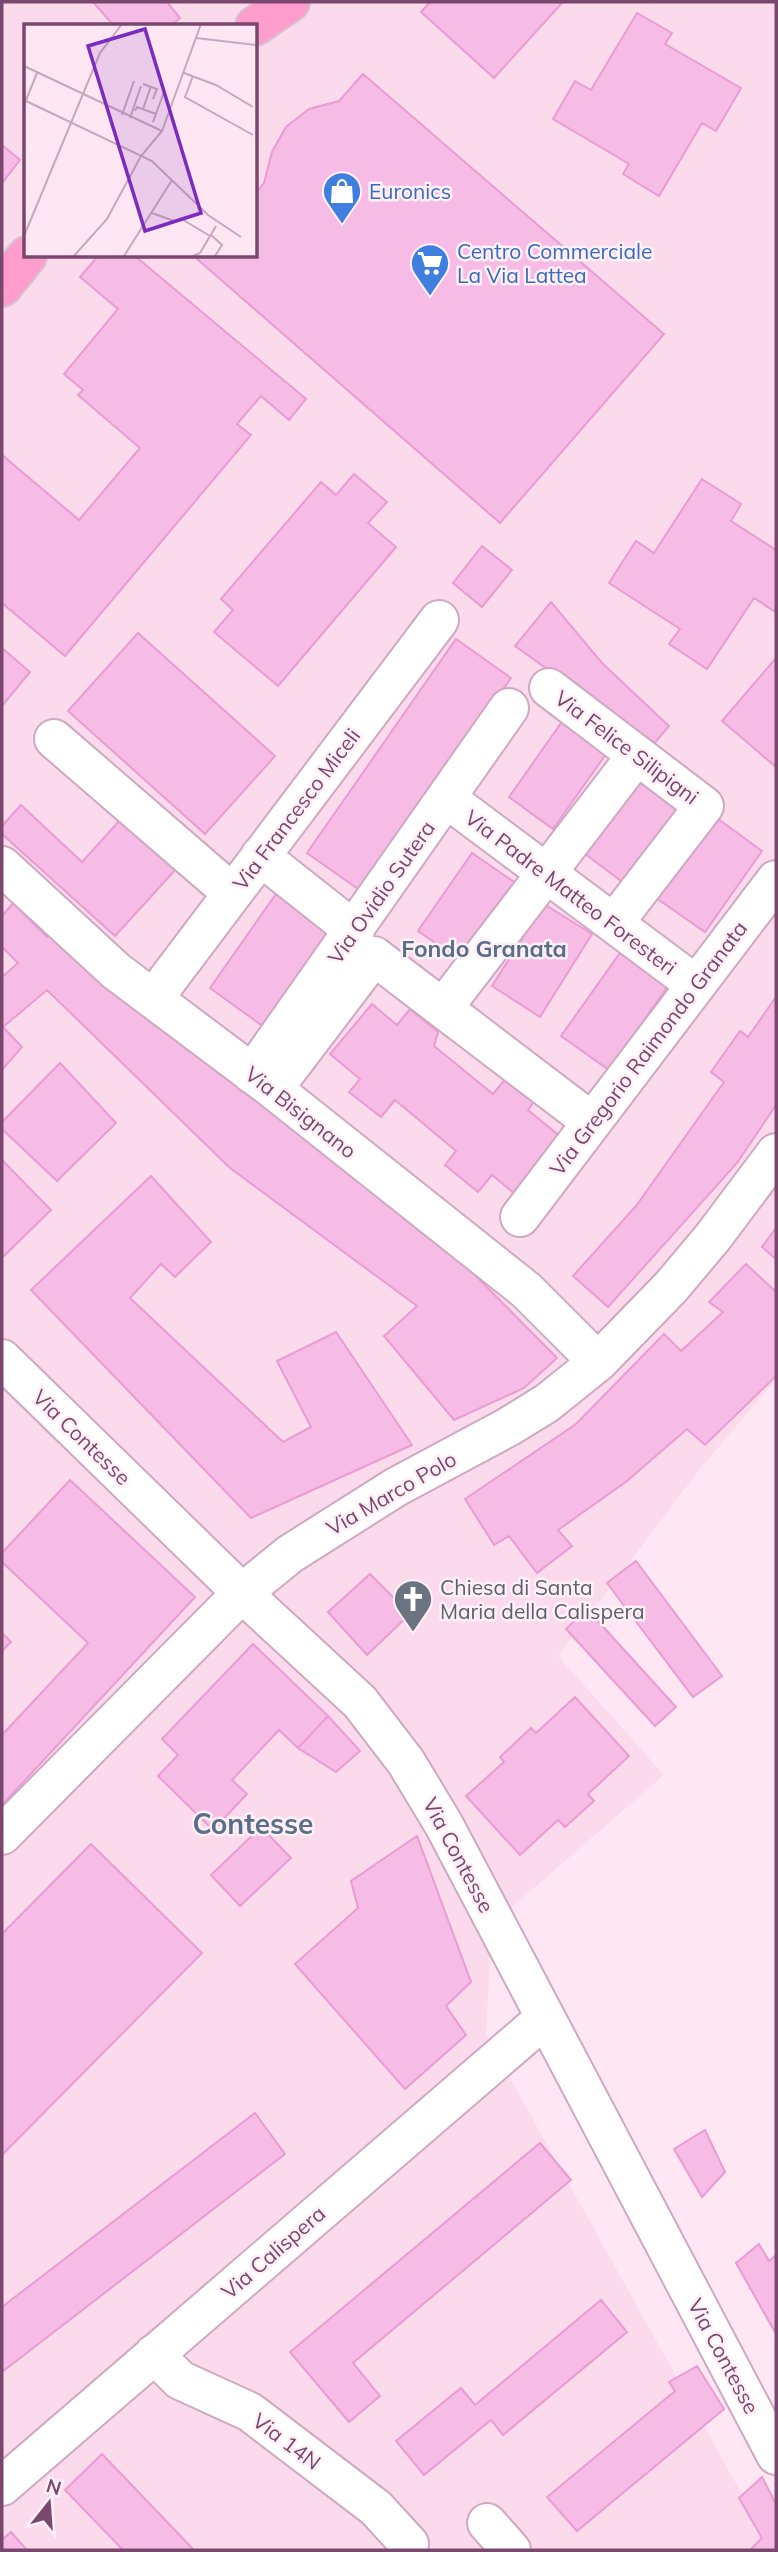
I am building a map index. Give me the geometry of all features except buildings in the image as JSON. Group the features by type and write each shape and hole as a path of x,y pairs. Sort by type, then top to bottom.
{"main road":[{"path":"257,25 290,2"},
{"path":"2,287 26,257"}],"street":[{"name":"Via Francesco Miceli","path":"153,999 439,620"},
{"name":"Via Felice Silipigni","path":"549,688 704,806 614,923"},
{"name":"Via Ovidio Sutera","path":"262,1081 364,943 446,798 509,708"},
{"path":"54,739 232,893"},
{"path":"443,1008 637,755"},
{"name":"Via Padre Matteo Foresteri","path":"446,798 696,985"},
{"path":"260,856 443,1008 592,1122"},
{"name":"Via Bisignano","path":"2,866 116,971 262,1081 526,1290 598,1362"},
{"name":"Via Gregorio Raimondo Granata","path":"520,1217 776,880"},
{"name":"Via Marco Polo","path":"2,1835 242,1593 312,1539 396,1487 547,1403 598,1362 671,1287 713,1237 776,1153"},
{"name":"Via Contesse","path":"2,1359 242,1593 360,1702 407,1762 425,1790 776,2455"},
{"name":"Via Calispera","path":"2,2486 544,2019"},
{"name":"Via 14N","path":"154,2354 180,2380 250,2412 376,2508 409,2544"}],"shaded area":[{"path":"2,2 776,2 776,1380 703,1465 558,1656 664,1775 512,1907 490,1958 486,2035 773,2550 2,2550"}],"place":[{"name":"Euronics","path":"342,225"},
{"name":"Centro Commerciale La Via Lattea","path":"430,297"},
{"name":"Chiesa di Santa Maria della Calispera","path":"413,1633"}],"district":[{"name":"Fondo Granata","path":"484,948"},
{"name":"Contesse","path":"253,1823"}]}
